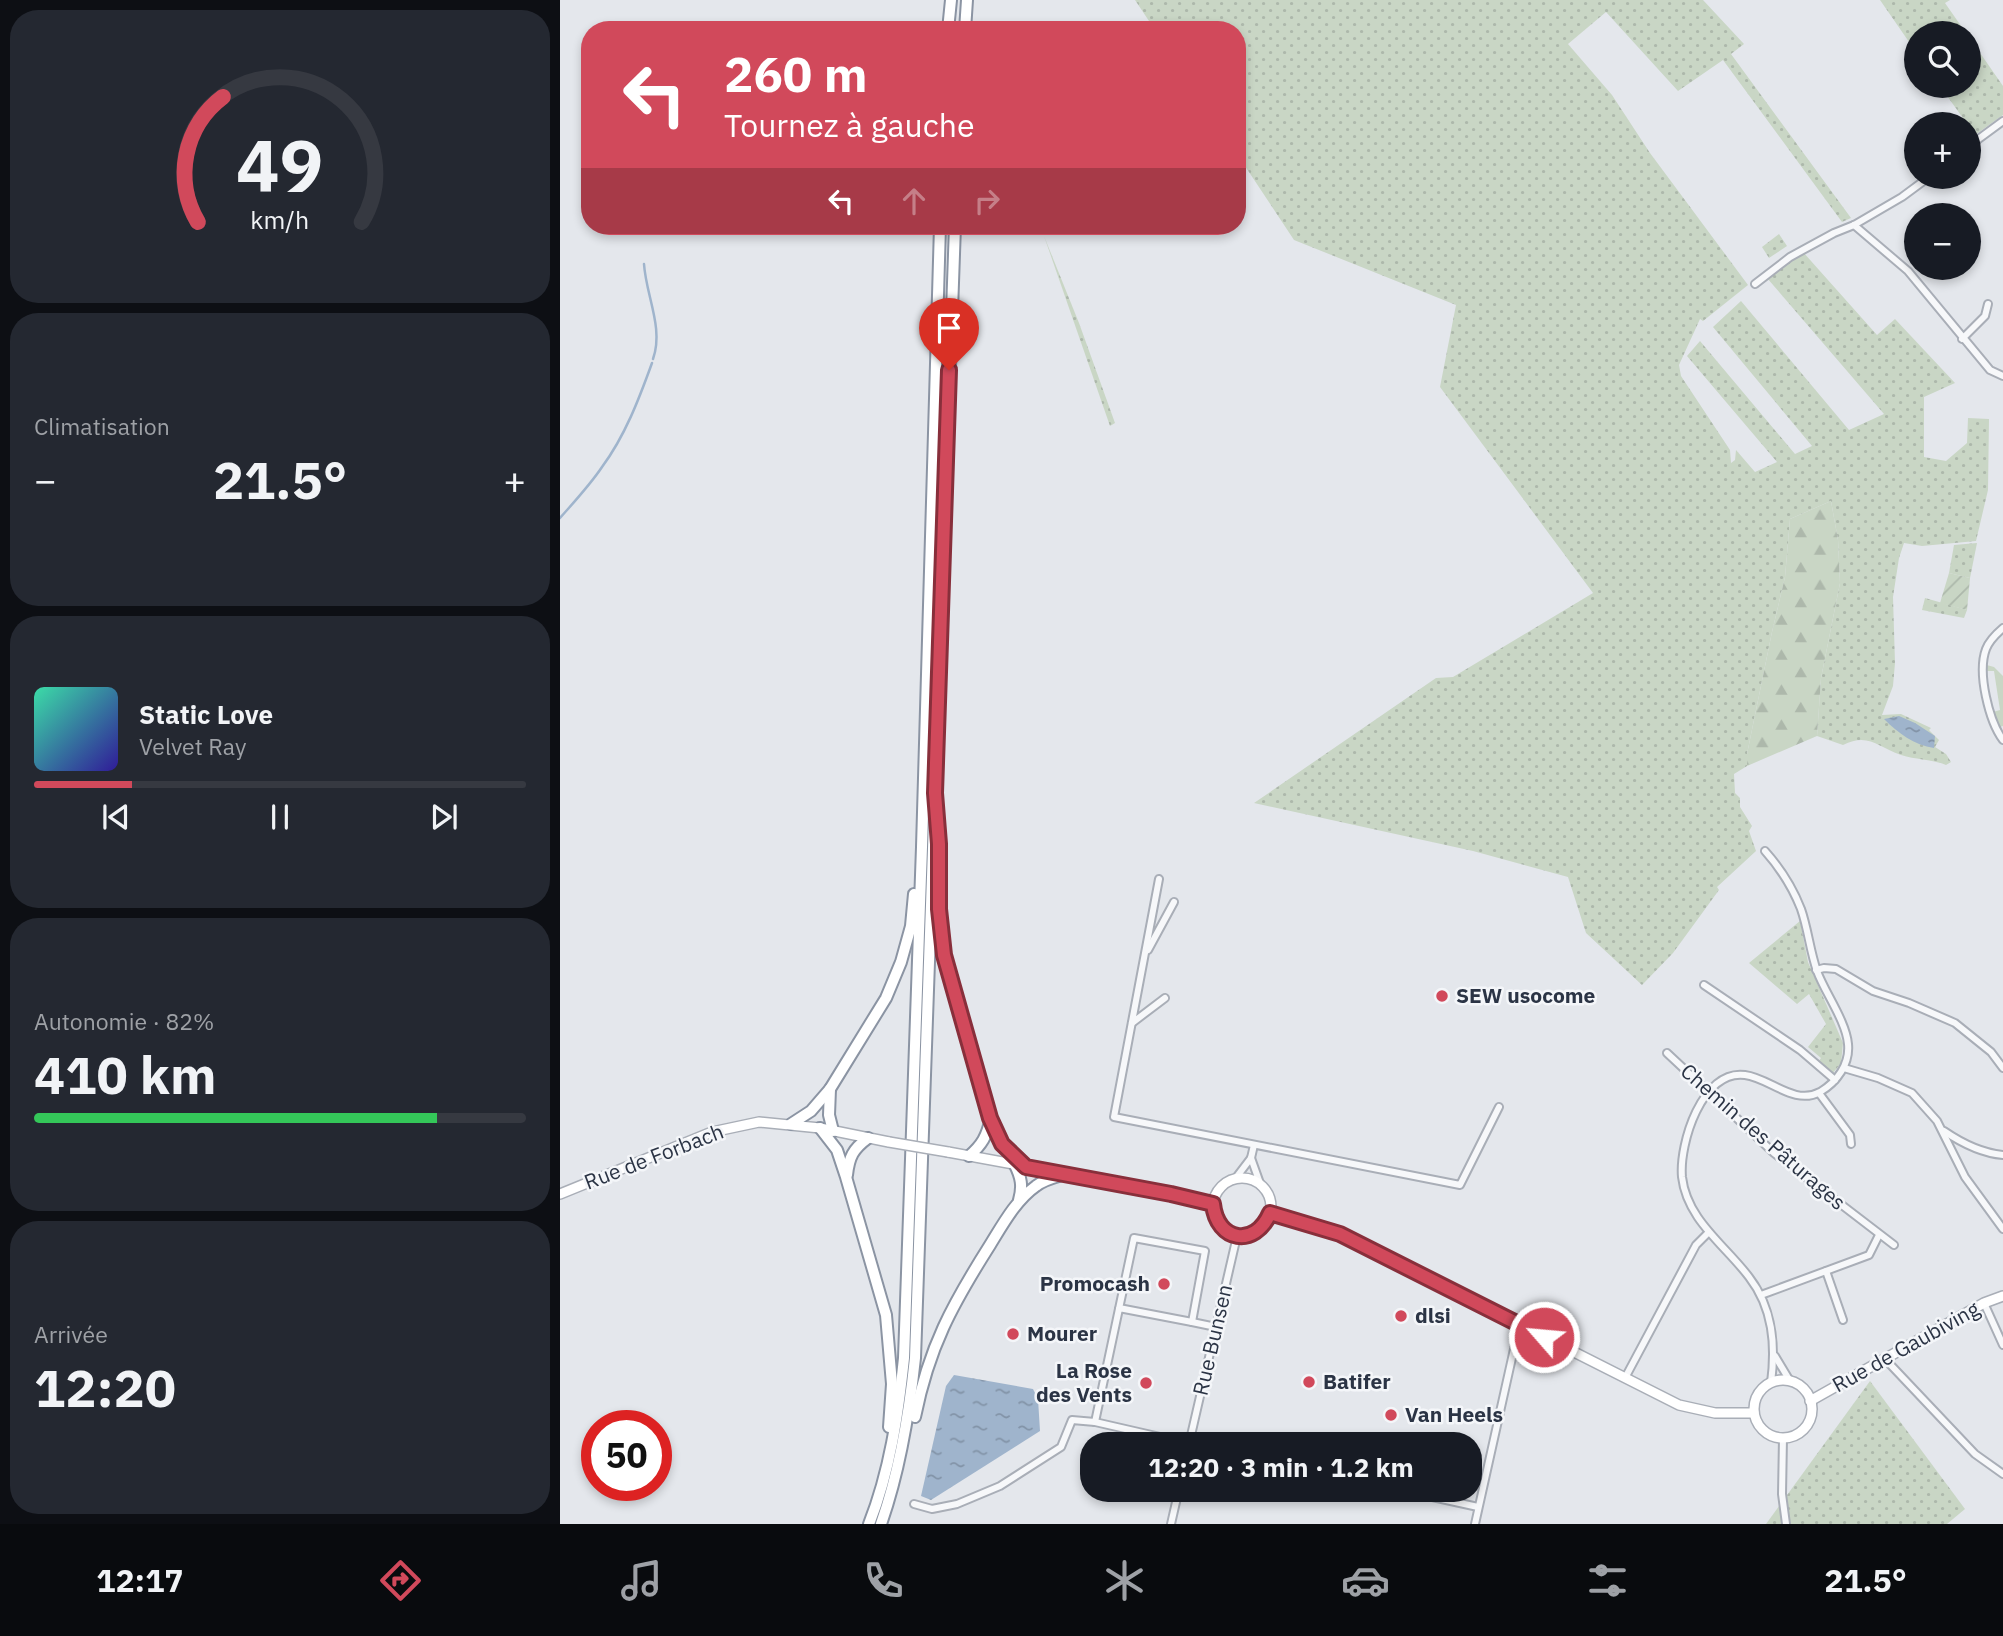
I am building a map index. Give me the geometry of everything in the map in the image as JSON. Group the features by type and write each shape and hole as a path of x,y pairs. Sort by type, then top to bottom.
{"highway":[{"path":"949,21 951,0"},
{"path":"966,21 967,0"},
{"path":"881,1524 899,1410 904,1358 940,235"},
{"path":"889,1482 909,1412 915,1358 955,235"},
{"path":"935,793 939,844 939,909 944,955 990,1118 1002,1144 1020,1166 1021,1190 1018,1202"},
{"path":"791,1124 811,1111 830,1089 886,998 901,962 911,926 922,847"},
{"path":"830,1089 829,1115 833,1131"},
{"path":"969,1156 982,1145 988,1133 990,1118"},
{"path":"820,1128 836,1150 846,1177 886,1315 892,1384 889,1482"},
{"path":"846,1177 855,1147 868,1138"},
{"path":"869,1524 889,1482 908,1451 923,1376 939,1334 960,1292 1018,1202 1039,1183 1066,1174"}],"main road":[{"name":"Rue de Forbach","path":"560,1194 712,1132 759,1122 820,1128 1213,1204"},
{"path":"1246,1178 1261,1186 1271,1203 1265,1224 1257,1232 1237,1236 1218,1225 1213,1204 1217,1192 1226,1182 1246,1178"},
{"path":"1270,1213 1340,1234 1679,1405 1715,1413 1754,1413"},
{"name":"Rue de Gaubiving","path":"1810,1401 1984,1303 2003,1296"},
{"path":"1790,1381 1799,1385 1810,1401 1810,1418 1806,1426 1792,1437 1767,1434 1756,1421 1754,1413 1757,1395 1771,1382 1790,1381"}],"street":[{"path":"1981,137 2003,121"},
{"path":"1755,284 1790,257 1854,225 1912,189"},
{"path":"1854,225 1908,271 1990,370 2003,376"},
{"path":"1962,339 1985,316 1988,304"},
{"path":"2003,628 1986,649 1982,669 1988,706 2003,740"},
{"path":"1765,851 1785,874 1801,910 1816,970 1848,1042 1844,1068 1835,1080 1819,1093 1804,1096 1780,1090 1759,1078 1743,1074 1727,1077 1709,1092 1696,1110 1684,1144 1682,1178 1692,1206 1708,1233 1749,1276 1761,1295 1770,1318 1775,1356 1771,1382"},
{"path":"1160,879 1114,1117 1460,1185 1499,1107"},
{"path":"1145,955 1174,902"},
{"path":"1816,970 1836,969 1873,991 1955,1023 1991,1052 2003,1068"},
{"path":"1704,985 1800,1050 1835,1080"},
{"path":"1132,1023 1165,998"},
{"name":"Chemin des Pâturages","path":"1667,1053 1774,1153 1894,1245"},
{"path":"1844,1068 1878,1078 1912,1093 1937,1121 1965,1177 2003,1229"},
{"path":"1819,1093 1850,1135 1851,1144"},
{"path":"1942,1130 1962,1143 1988,1154 2003,1155"},
{"path":"1235,1179 1251,1158 1254,1145"},
{"path":"1251,1158 1261,1186"},
{"path":"1625,1378 1696,1245 1708,1233"},
{"path":"1761,1295 1869,1255 1879,1235"},
{"name":"Rue Bunsen","path":"1193,1432 1237,1236"},
{"path":"1095,1422 1134,1238 1205,1251 1192,1322"},
{"path":"1826,1271 1843,1320"},
{"path":"1984,1303 2003,1345"},
{"path":"1119,1308 1216,1327"},
{"path":"1475,1524 1516,1339 1524,1326"},
{"path":"1775,1356 1790,1381"},
{"path":"1886,1360 1976,1454 2003,1474"},
{"path":"914,1504 932,1509 957,1504 1000,1486 1061,1447 1072,1420 1095,1422 1138,1432"},
{"path":"1783,1438 1782,1494 1786,1524"},
{"path":"1171,1524 1176,1502"},
{"path":"1455,1502 1478,1507"}],"green space":[{"path":"1135,0 1703,0 1744,44 1731,54 1851,218 1842,222 1723,60 1678,91 1606,12 1568,44 1612,95 1650,153 1748,285 1703,321 1700,319 1679,365 1681,376 1730,450 1731,463 1735,460 1736,450 1755,472 1777,462 1687,356 1700,341 1795,454 1812,446 1713,327 1741,301 1849,430 1884,414 1767,278 1803,252 1877,335 1895,319 1955,383 1924,397 1924,457 1946,461 1967,443 1968,418 1989,419 1988,490 1976,541 1922,546 1904,543 1893,597 1893,686 1882,715 1901,714 1931,728 1929,730 1939,740 1935,747 1946,754 1951,762 1946,765 1907,757 1866,740 1843,745 1817,736 1821,678 1840,583 1838,540 1831,501 1790,519 1785,577 1747,754 1747,766 1734,774 1735,793 1740,798 1740,807 1752,826 1749,831 1756,851 1717,887 1719,890 1673,953 1642,985 1586,933 1568,877 1473,851 1254,803 1436,678 1453,677 1593,593 1440,387 1456,305 1294,240 1246,168 1246,21 1149,21"},
{"path":"1880,0 1950,0 1945,3 1958,21 1904,21 1904,35"},
{"path":"1981,54 2003,86 2003,115 1981,131 1981,112 1959,112 1949,98 1981,98"},
{"path":"1779,234 1787,246 1769,258 1762,247"},
{"path":"1044,236 1115,423 1110,426"},
{"path":"1831,501 1838,540 1840,583 1821,678 1817,736 1747,766 1747,754 1785,577 1790,519"},
{"path":"1977,543 1970,578 1949,573 1954,545"},
{"path":"1949,573 1970,578 1967,610 1940,603"},
{"path":"1925,598 1967,610 1964,618 1922,610"},
{"path":"1983,664 1994,667 2003,676 2003,726 2000,727 1993,712 2000,710 1994,671 1983,671"},
{"path":"1800,921 1808,962 1843,1043 1841,1063 1833,1073 1808,1047 1826,1024 1809,994 1797,1004 1749,963"},
{"path":"1870,1381 1965,1509 1947,1524 1766,1524"}],"water":[{"path":"1899,716 1935,736 1934,748 1907,738 1884,719"},
{"path":"954,1375 1033,1389 1038,1399 1040,1431 931,1500 921,1496 946,1386"}],"waterway":[{"path":"644,264 656,324 653,359"},
{"path":"560,518 618,443 637,404 652,363"}],"place":[{"name":"SEW usocome","path":"1442,996"},
{"name":"Promocash","path":"1164,1284"},
{"name":"dlsi","path":"1401,1316"},
{"name":"Mourer","path":"1013,1334"},
{"name":"Batifer","path":"1309,1382"},
{"name":"La Rose des Vents","path":"1146,1383"},
{"name":"Van Heels","path":"1391,1415"}],"route":[{"path":"949,370 935,793 939,844 939,909 944,955 990,1118 1002,1144 1026,1167 1213,1204 1218,1225 1237,1236 1257,1232 1270,1213 1340,1234 1544,1337"}]}
